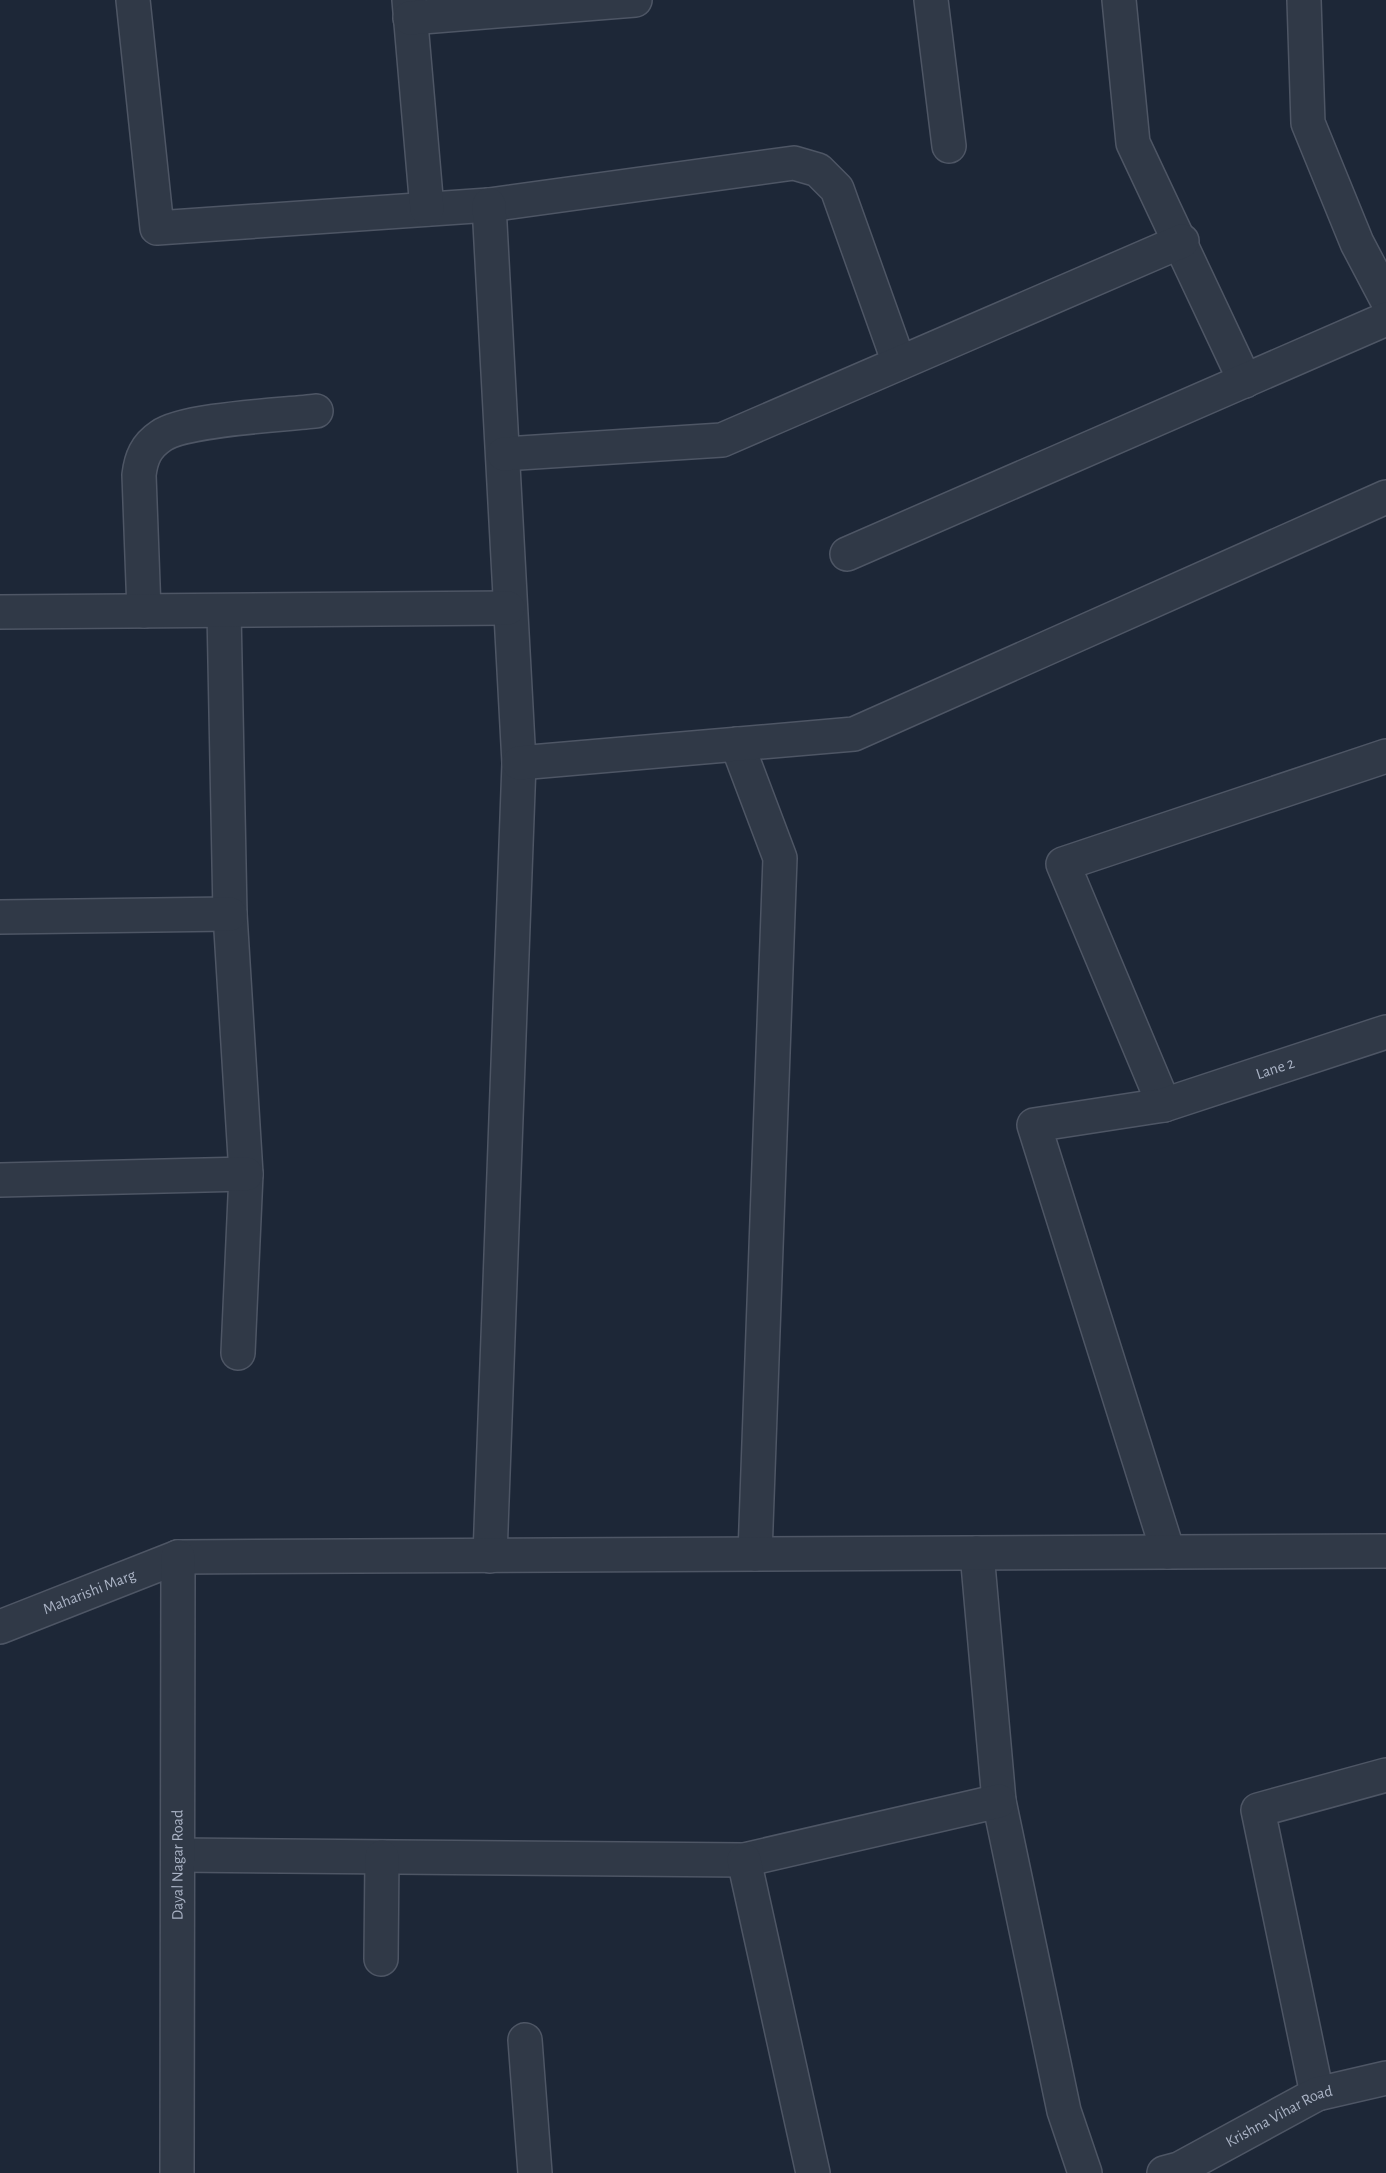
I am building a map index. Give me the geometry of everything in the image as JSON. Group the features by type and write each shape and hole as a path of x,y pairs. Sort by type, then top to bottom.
{"street":[{"path":"133,0 158,228 489,205 794,163 818,170 837,189 899,363"},
{"path":"427,209 410,9 635,0"},
{"path":"931,0 949,146"},
{"path":"1119,0 1133,143 1182,241 1245,381"},
{"path":"1304,0 1308,123 1357,243 1386,298"},
{"path":"489,205 504,454 508,608 519,763 490,1556"},
{"path":"504,454 722,440 1182,241"},
{"path":"847,554 1386,319"},
{"path":"144,611 140,475 142,456 161,435 185,426 316,411"},
{"path":"519,763 854,734 1386,497"},
{"path":"0,612 508,608"},
{"path":"224,610 230,914 246,1174 238,1353"},
{"path":"737,744 780,858 755,1554"},
{"path":"1164,1105 1063,864 1386,756"},
{"path":"0,917 230,914"},
{"name":"Lane 2","path":"1168,1552 1034,1125 1164,1105 1386,1032"},
{"path":"0,1180 246,1174"},
{"path":"178,1557 1386,1551"},
{"path":"977,1553 999,1801 1064,2111 1085,2173"},
{"name":"Maharishi Marg","path":"0,1627 178,1557"},
{"name":"Dayal Nagar Road","path":"177,2173 178,1557"},
{"path":"1317,2094 1258,1810 1386,1775"},
{"path":"178,1856 744,1860 999,1801"},
{"path":"381,1857 381,1959"},
{"path":"744,1860 813,2173"},
{"path":"525,2040 535,2173"},
{"name":"Krishna Vihar Road","path":"1174,2172 1317,2094 1386,2078"}]}
